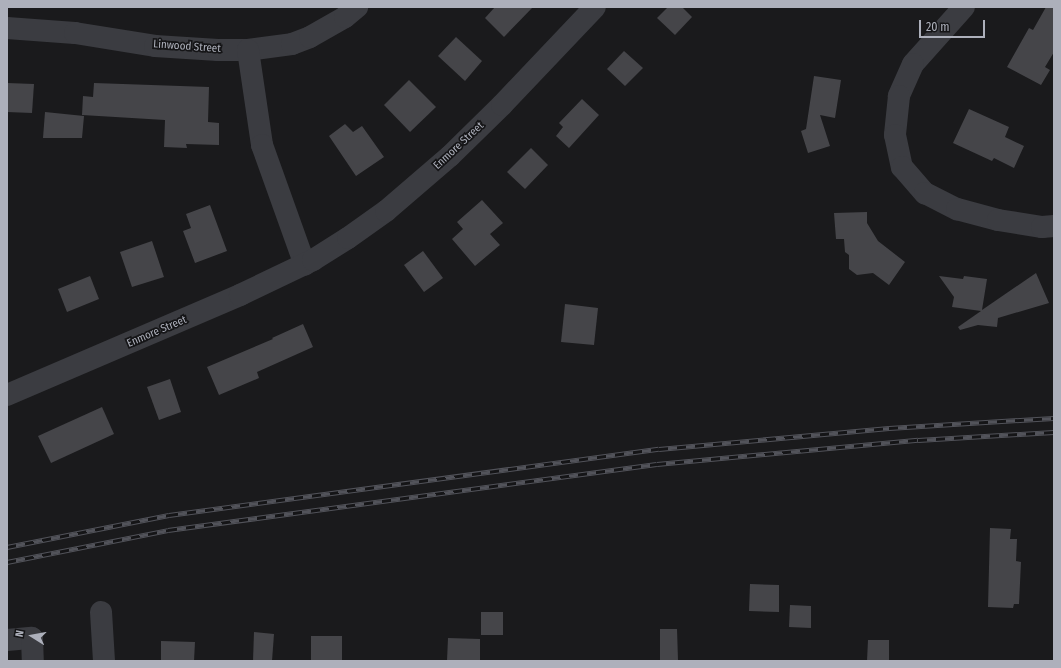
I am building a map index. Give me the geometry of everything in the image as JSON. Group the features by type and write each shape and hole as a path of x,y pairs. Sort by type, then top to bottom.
{"street":[{"name":"Linwood Street","path":"7,28 75,33 156,46 218,50 248,50 292,44 310,37 345,17 357,7"},
{"name":"Enmore Street","path":"7,395 240,295 305,264 348,238 386,211 450,156 502,105 596,7"},
{"path":"964,7 913,64 899,96 895,135 902,167 925,193 957,209 998,220 1042,227 1054,226"},
{"path":"248,50 262,145 305,264"},
{"path":"102,612 104,661"},
{"path":"7,640 32,638 33,661"}],"building":[{"path":"495,7 533,7 504,37 485,18"},
{"path":"668,7 682,7 692,17 675,35 657,18"},
{"path":"1046,7 1054,7 1054,52 1045,67 1050,70 1041,85 1007,67 1029,28 1033,30"},
{"path":"456,37 482,61 465,81 438,56"},
{"path":"624,51 643,68 625,86 607,69"},
{"path":"814,76 841,80 835,118 820,115 830,146 808,153 801,131 806,129"},
{"path":"409,80 436,107 410,132 384,105"},
{"path":"7,83 34,84 32,113 7,112"},
{"path":"94,83 209,87 208,122 219,123 219,145 186,144 187,148 164,147 165,120 82,115 83,96 93,97"},
{"path":"582,99 599,115 569,148 556,136 563,127 559,123"},
{"path":"969,109 1009,127 1005,137 1024,146 1014,168 994,158 992,161 953,143"},
{"path":"45,112 84,116 82,138 43,138"},
{"path":"345,124 353,132 362,126 384,157 356,176 329,136"},
{"path":"531,148 548,165 525,189 507,172"},
{"path":"482,200 503,223 490,234 500,245 475,266 452,239 463,229 457,222"},
{"path":"210,205 227,251 195,263 183,231 191,228 186,214"},
{"path":"867,212 867,223 878,241 905,262 889,285 873,273 857,275 849,269 849,255 845,252 844,239 836,239 834,213"},
{"path":"152,241 164,277 132,287 120,252"},
{"path":"423,251 443,278 424,292 404,265"},
{"path":"1036,273 1049,303 998,318 997,327 978,325 960,330 958,327 981,311 952,307 954,297 939,276 963,279 964,276 987,279 982,310"},
{"path":"90,276 99,299 67,312 58,289"},
{"path":"565,304 598,308 594,345 561,342"},
{"path":"303,324 313,347 257,372 259,378 219,395 207,367 273,339 272,338"},
{"path":"170,379 181,412 159,420 147,387"},
{"path":"102,407 114,434 51,463 38,436"},
{"path":"990,528 1011,529 1010,539 1017,539 1016,561 1021,562 1019,604 1014,604 1013,608 988,607"},
{"path":"750,584 779,585 779,612 749,611"},
{"path":"790,605 811,606 811,628 789,627"},
{"path":"481,612 503,612 503,635 481,635"},
{"path":"660,629 677,629 678,661 660,661"},
{"path":"254,632 274,634 272,661 253,661"},
{"path":"311,636 342,636 342,661 311,661"},
{"path":"448,638 480,639 480,661 447,661"},
{"path":"868,640 889,640 889,661 867,661"},
{"path":"161,641 195,642 194,661 161,661"}],"railway":[{"path":"7,547 169,515 659,449 889,428 1054,418"},
{"path":"7,562 168,530 657,464 918,440 1054,432"}]}
